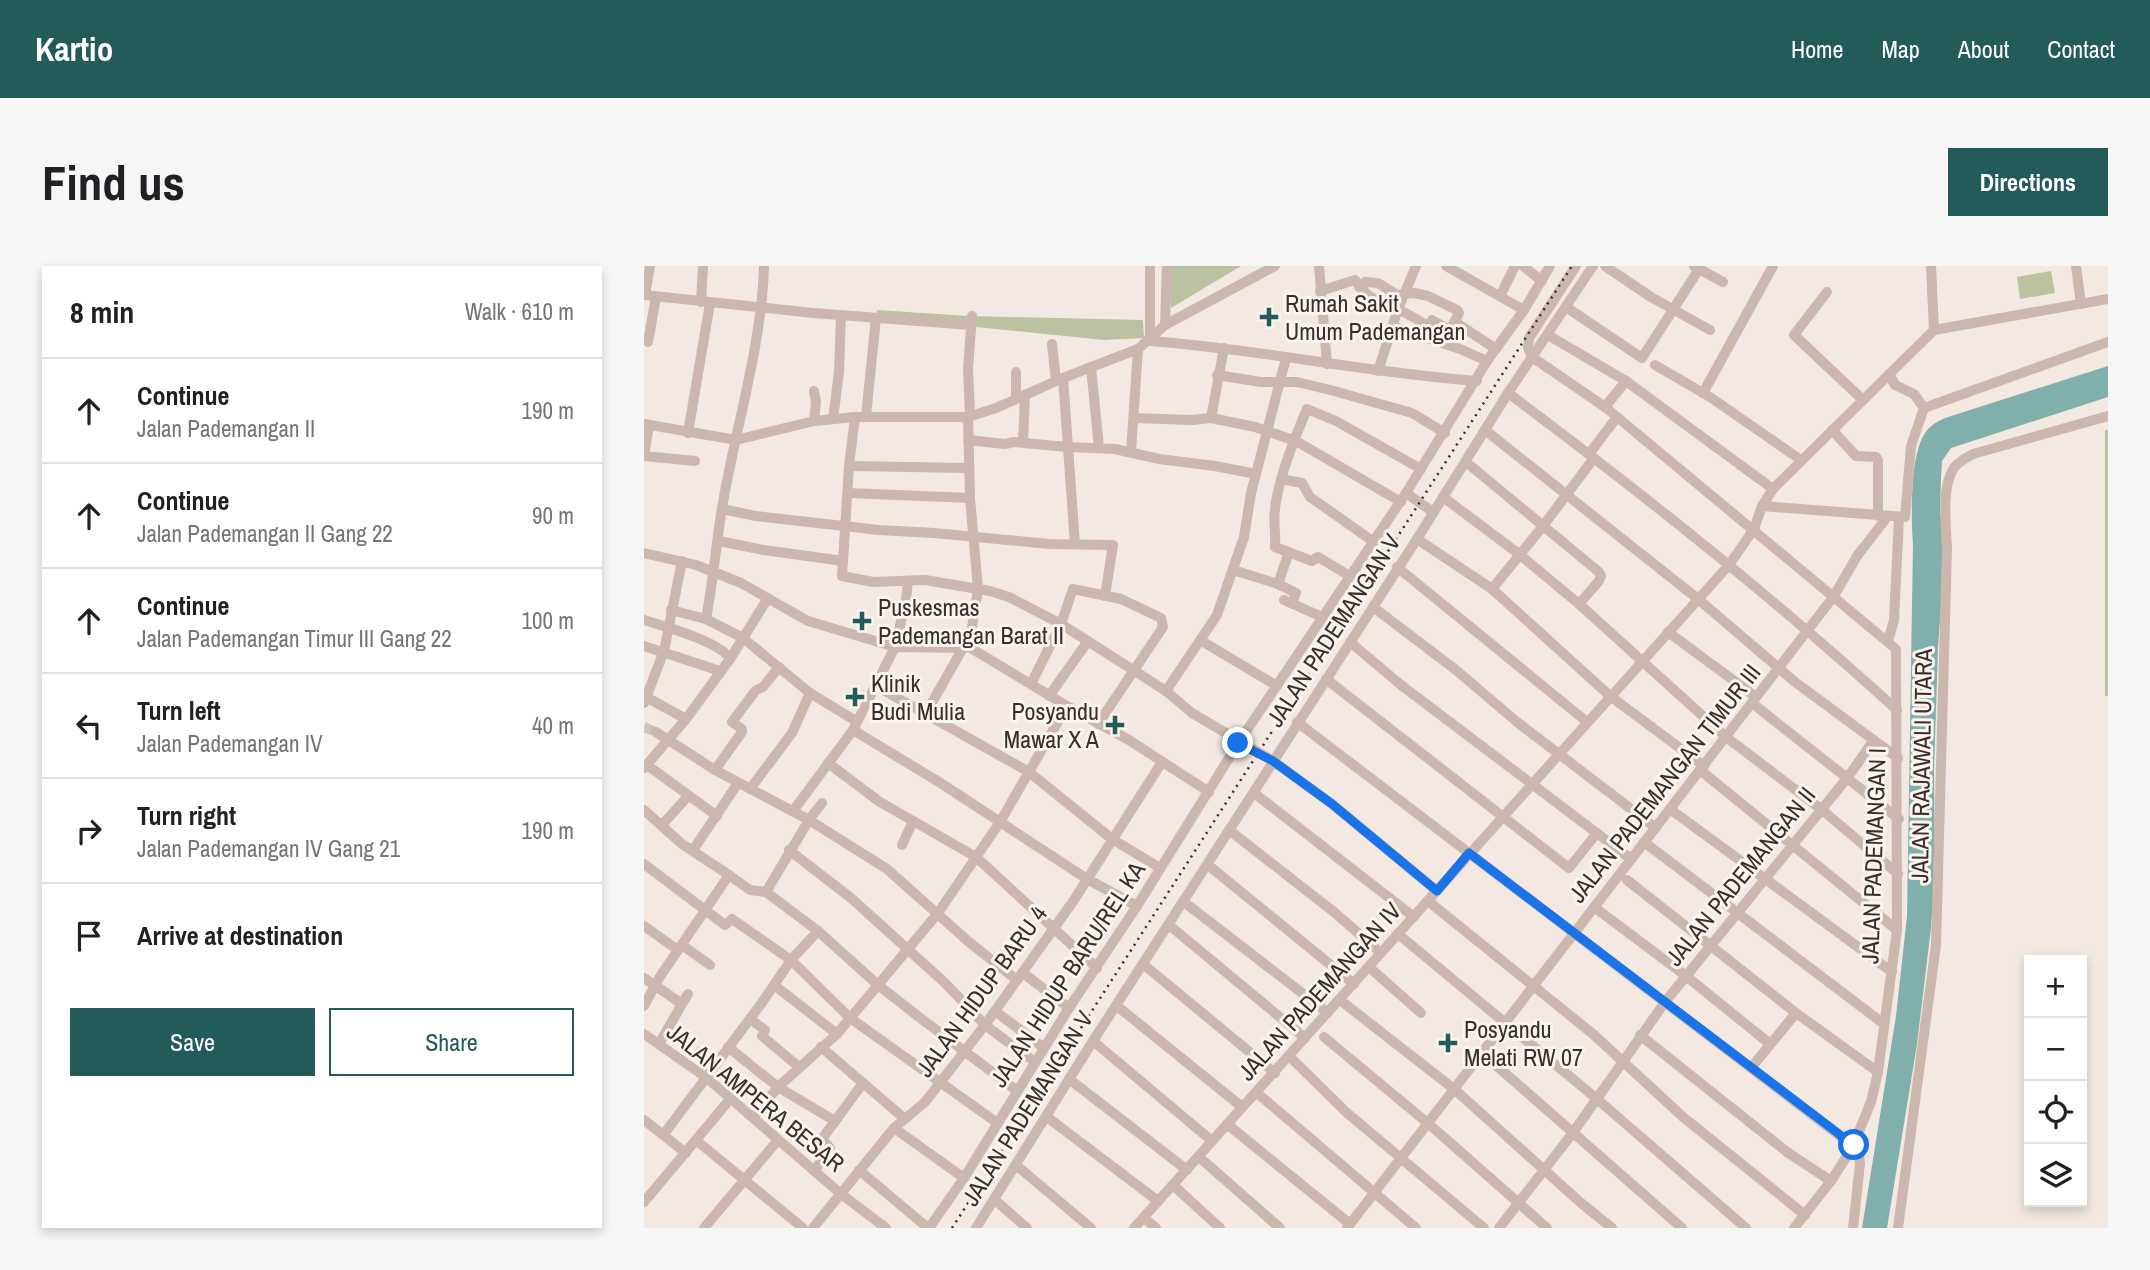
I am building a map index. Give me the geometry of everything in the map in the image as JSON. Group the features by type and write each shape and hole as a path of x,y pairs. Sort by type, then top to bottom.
{"street":[{"path":"648,342 650,266"},
{"path":"688,433 706,302 703,266"},
{"path":"706,619 715,572 722,509 760,307 764,266"},
{"path":"1150,266 1150,341"},
{"path":"1165,325 1167,266"},
{"path":"695,461 644,456 647,425 736,440 814,421 860,416 970,417 1138,349 1165,325 1275,266"},
{"path":"1319,266 1327,364"},
{"path":"1378,371 1403,295 1416,266"},
{"path":"1446,266 1524,310"},
{"path":"1500,296 1516,266"},
{"path":"1523,266 1542,281"},
{"name":"JALAN HIDUP BARU/REL KA","path":"929,1228 964,1178 1016,1090 1137,906 1238,743 1404,498 1487,361 1524,310 1550,266"},
{"name":"JALAN PADEMANGAN V","path":"976,1228 1297,722 1466,462 1530,352 1530,338 1576,266"},
{"path":"1530,352 1566,307 1593,266"},
{"path":"1605,266 1710,330"},
{"path":"1703,393 1773,266"},
{"path":"1931,266 1934,330 2108,299"},
{"path":"2076,266 2081,304"},
{"path":"1566,307 1642,358 1698,267 1723,282"},
{"path":"1320,291 1354,280 1359,287 1374,301 1398,309 1428,326 1432,320 1451,330 1459,313 1428,296 1414,293 1397,295 1377,283 1365,282 1359,287"},
{"path":"1827,292 1794,335 1863,400"},
{"path":"648,296 876,318 971,321 968,440 978,589 966,647 926,713"},
{"path":"833,419 839,372 841,315"},
{"path":"876,318 849,466 842,576 873,582 925,580 978,589 1009,597 1061,624 1166,691 1192,713 1238,743 1273,761 1332,804 1437,891"},
{"path":"1455,322 1496,349"},
{"path":"1392,326 1487,361"},
{"name":"JALAN PADEMANGAN IV","path":"1134,1228 1729,565 1754,529 1762,506 1773,489 1934,330"},
{"path":"1506,334 1605,407 1891,643"},
{"path":"1553,338 1626,381 1773,489"},
{"path":"1150,341 1477,381"},
{"path":"1924,408 2108,342"},
{"path":"1052,344 1060,380 1075,544"},
{"path":"1211,418 1224,348"},
{"path":"1132,452 1138,349"},
{"path":"1166,691 1217,615 1244,537 1256,474 1286,358"},
{"path":"1654,365 1703,393 1801,460"},
{"path":"1091,367 1099,448"},
{"path":"1016,372 1021,397 1023,442"},
{"path":"1889,374 1895,386 1914,394 1924,408"},
{"path":"1217,375 1261,382 1297,382 1396,408 1444,433"},
{"path":"1605,407 1626,381"},
{"path":"814,391 814,421"},
{"path":"1508,393 1729,565 1808,630 1896,710"},
{"path":"1892,517 1924,408"},
{"path":"1350,576 1318,557 1312,561 1275,547 1274,517 1281,479 1307,409 1336,421 1422,469"},
{"name":"JALAN RAJAWALI UTARA","path":"1898,1228 1936,945 1947,548 1945,501 1950,475 1955,467 1973,454 2108,416"},
{"path":"1492,589 1544,526 1617,417"},
{"path":"1134,418 1211,418 1255,427 1296,441 1433,513"},
{"path":"1485,430 1698,599 1778,668 1898,758"},
{"path":"1832,430 1856,456 1876,457 1892,517"},
{"path":"968,440 1099,448 1256,474"},
{"path":"1466,462 1599,572 1599,581 1579,604"},
{"path":"849,466 983,469"},
{"path":"1281,479 1303,484 1310,497 1374,542"},
{"path":"848,493 970,498"},
{"path":"1443,497 1519,554 1579,604 1726,737 1821,809 1898,874"},
{"path":"1762,506 1892,517"},
{"path":"722,509 756,516 879,530 973,536 1004,541 1113,545 1105,596"},
{"name":"JALAN PADEMANGAN TIMUR III","path":"1348,1227 1834,596 1857,556 1892,517"},
{"name":"JALAN PADEMANGAN I","path":"1854,1144 1871,1101 1878,1072 1898,930 1897,652 1891,643 1894,620 1892,517"},
{"path":"1417,539 1492,589 1610,696 1702,768 1898,930"},
{"path":"719,541 843,561"},
{"path":"1278,584 1289,552"},
{"path":"644,553 715,572 808,621 895,647 966,647 1129,740 1209,792"},
{"path":"682,561 664,651 645,699 686,719"},
{"path":"1397,567 1587,722"},
{"path":"1233,570 1278,584 1296,593 1288,602 1322,617"},
{"path":"793,811 854,726 876,686 895,647 908,581"},
{"path":"1031,684 1061,624 1072,590 1121,599 1161,618 1163,627 1098,724"},
{"path":"717,816 645,766 686,719 730,659 768,598"},
{"path":"1373,607 1656,828"},
{"path":"671,610 706,619 743,638 854,726 1087,879 1137,906"},
{"path":"644,620 691,635 726,651 730,659"},
{"path":"1668,632 1899,819"},
{"path":"1200,640 1277,686"},
{"path":"1049,696 1088,641"},
{"path":"1350,642 1401,685 1631,859"},
{"path":"644,646 720,671"},
{"path":"925,660 931,648"},
{"path":"715,770 742,733 742,729 732,722 756,690 763,687 779,667"},
{"path":"1326,679 1569,868 1597,833"},
{"path":"876,686 1029,772 1112,838 1160,868"},
{"path":"750,789 792,733 810,693"},
{"path":"754,1117 778,1087 837,1034 938,914 1000,822 1067,706"},
{"path":"1297,722 1665,1002 1621,1060 1572,1133 1499,1228"},
{"path":"656,732 715,770 809,820 887,869 969,942 1069,1008"},
{"name":"JALAN PADEMANGAN II","path":"1854,1144 1665,1002 1848,777 1874,740"},
{"name":"JALAN HIDUP BARU 4","path":"813,1228 894,1128 925,1102 985,1025 1087,879 1162,762"},
{"path":"828,763 880,802 976,857 1097,968"},
{"path":"693,850 738,783"},
{"path":"1254,793 1414,917"},
{"path":"662,825 688,796"},
{"path":"765,892 789,850 822,803"},
{"path":"1670,808 1892,972"},
{"path":"644,810 682,844 750,890 765,892 818,931 878,985 1016,1090"},
{"path":"902,845 913,821"},
{"path":"1229,830 1334,912 1381,953"},
{"path":"1644,842 1884,1024"},
{"path":"789,850 851,898 944,982 985,1025 1035,1062"},
{"path":"644,864 725,925 732,919 791,960 850,1018 996,1122"},
{"path":"1208,865 1354,984"},
{"path":"644,1006 729,875"},
{"path":"1627,880 1796,1013 1878,1072"},
{"path":"1428,901 1593,1034 1683,1117 1805,1215"},
{"path":"1184,902 1328,1013"},
{"path":"1594,907 1770,1044"},
{"path":"1169,925 1305,1038"},
{"path":"644,926 710,965"},
{"path":"664,1134 791,960 818,931"},
{"path":"1398,934 1597,1098 1746,1228"},
{"path":"1143,964 1275,1073"},
{"path":"1369,967 1421,1013"},
{"path":"644,978 655,986 685,999 659,1044"},
{"path":"774,985 837,1034"},
{"path":"1340,1000 1454,1089 1612,1228"},
{"path":"1117,1006 1242,1107"},
{"path":"995,1011 1044,1048"},
{"path":"1751,1068 1796,1013"},
{"path":"750,1018 765,1030 762,1036 799,1067"},
{"name":"JALAN AMPERA BESAR","path":"644,1034 707,1078 841,1194 886,1228"},
{"path":"1640,1035 1787,1152 1831,1181"},
{"path":"1324,1037 1547,1228"},
{"path":"1093,1041 1212,1141"},
{"path":"728,1047 778,1087 835,1121"},
{"path":"821,1047 905,1119"},
{"path":"701,1052 717,1063"},
{"path":"1482,1053 1682,1228"},
{"path":"1289,1056 1346,1112 1484,1228"},
{"path":"1069,1079 1187,1170"},
{"path":"814,1171 830,1148 822,1139 863,1083"},
{"path":"1256,1093 1416,1228"},
{"path":"644,1202 648,1187 686,1153 731,1098"},
{"path":"1046,1117 1158,1201"},
{"path":"644,1120 686,1153"},
{"path":"1227,1124 1348,1227"},
{"path":"894,1128 964,1178"},
{"path":"722,1228 708,1224 778,1140"},
{"path":"697,1141 803,1228"},
{"path":"1796,1227 1831,1181 1854,1144"},
{"path":"1853,1228 1860,1164 1860,1156 1854,1144"},
{"path":"1199,1157 1280,1228"},
{"path":"1016,1165 1091,1228"},
{"path":"859,1170 929,1228"},
{"path":"1173,1185 1220,1228"},
{"path":"994,1199 1027,1228"},
{"path":"1144,1217 1156,1228"}],"green space":[{"path":"1171,266 1241,266 1171,308"},
{"path":"2051,271 2055,293 2020,299 2017,277"},
{"path":"877,310 968,316 1143,320 1144,338 1104,340 876,317"},
{"path":"2105,430 2108,430 2108,696 2105,696"}],"water":[{"path":"2108,366 2108,397 1951,448 1942,461 1940,512 1945,553 1938,647 1934,771 1935,873 1931,928 1917,1044 1887,1228 1862,1228 1896,1016 1907,916 1912,504 1919,445 1928,429 1945,418"}],"tunnel":[{"path":"644,727 656,732"}],"railway":[{"path":"952,1228 1572,266"}],"place":[{"name":"Rumah Sakit Umum Pademangan","path":"1269,317"},
{"name":"Puskesmas Pademangan Barat II","path":"862,621"},
{"name":"Klinik Budi Mulia","path":"855,697"},
{"name":"Posyandu Mawar X A","path":"1115,725"},
{"name":"Posyandu Melati RW 07","path":"1448,1043"}],"route":[{"path":"1238,743 1273,761 1332,804 1437,891 1469,853 1839,1134 1852,1148 1854,1145"}]}
